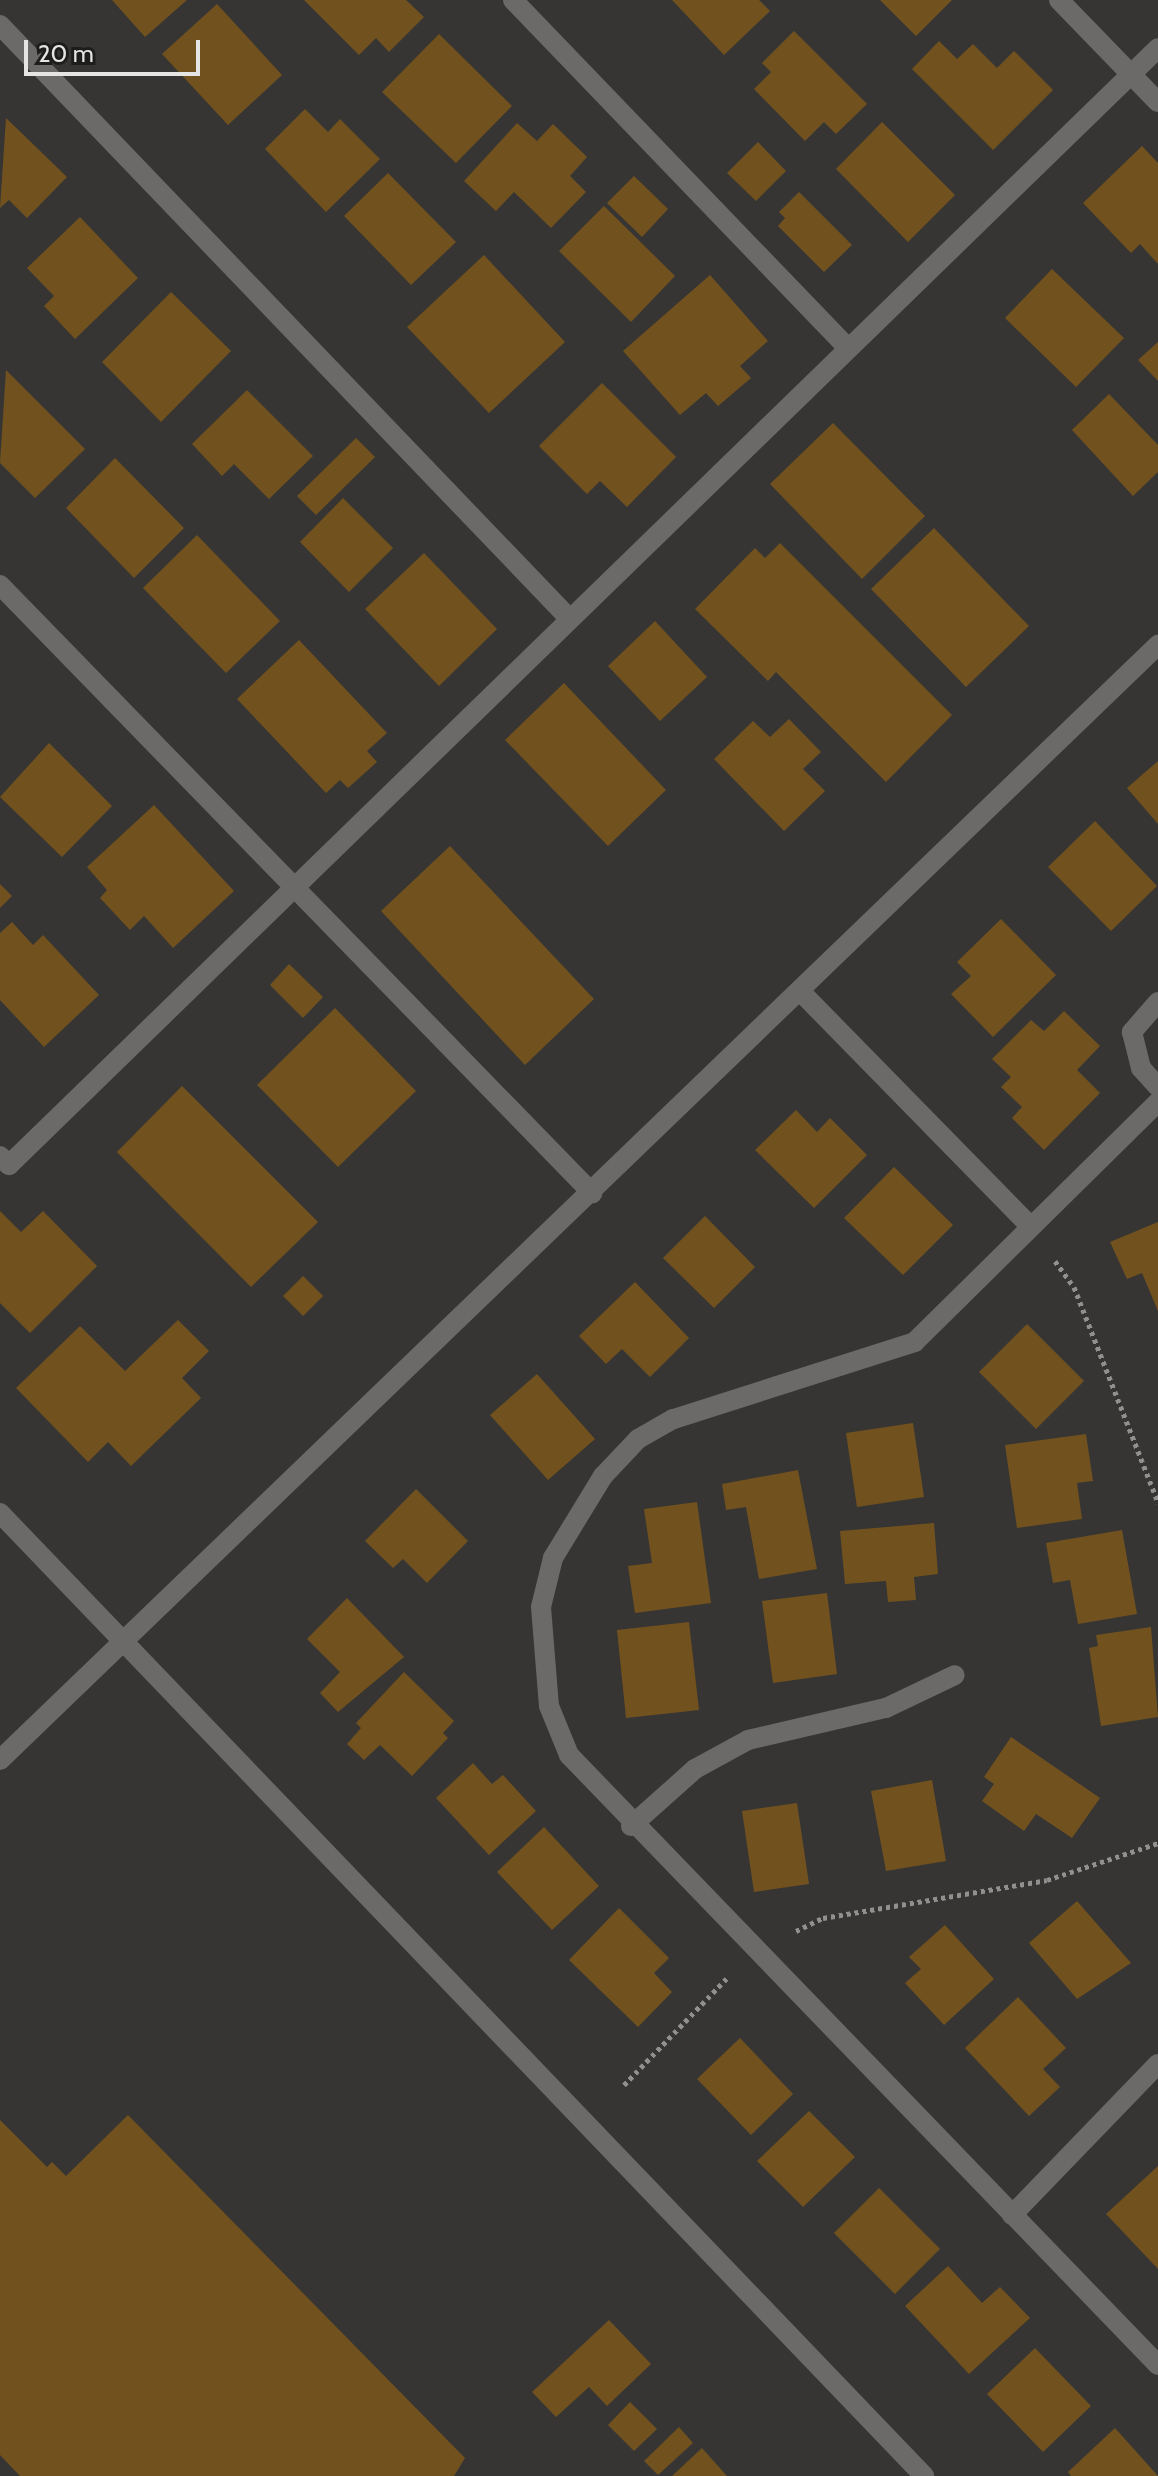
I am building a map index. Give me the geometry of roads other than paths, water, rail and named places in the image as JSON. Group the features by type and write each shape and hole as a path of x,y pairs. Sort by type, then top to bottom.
{"street":[{"path":"513,0 847,347"},
{"path":"1059,0 1158,102"},
{"path":"0,25 568,617"},
{"path":"0,1156 9,1165 291,884 1158,48"},
{"path":"0,585 592,1193"},
{"path":"0,1760 1158,645"},
{"path":"800,991 1030,1226"},
{"path":"1158,1002 1132,1032 1141,1068 1158,1087"},
{"path":"1158,1102 915,1342 673,1419 638,1439 603,1476 553,1558 541,1607 543,1667 569,1755 631,1826 1158,2365"},
{"path":"0,1513 924,2476"},
{"path":"631,1826 695,1769 748,1740 886,1708 955,1675"},
{"path":"1012,2215 1158,2064"}]}
